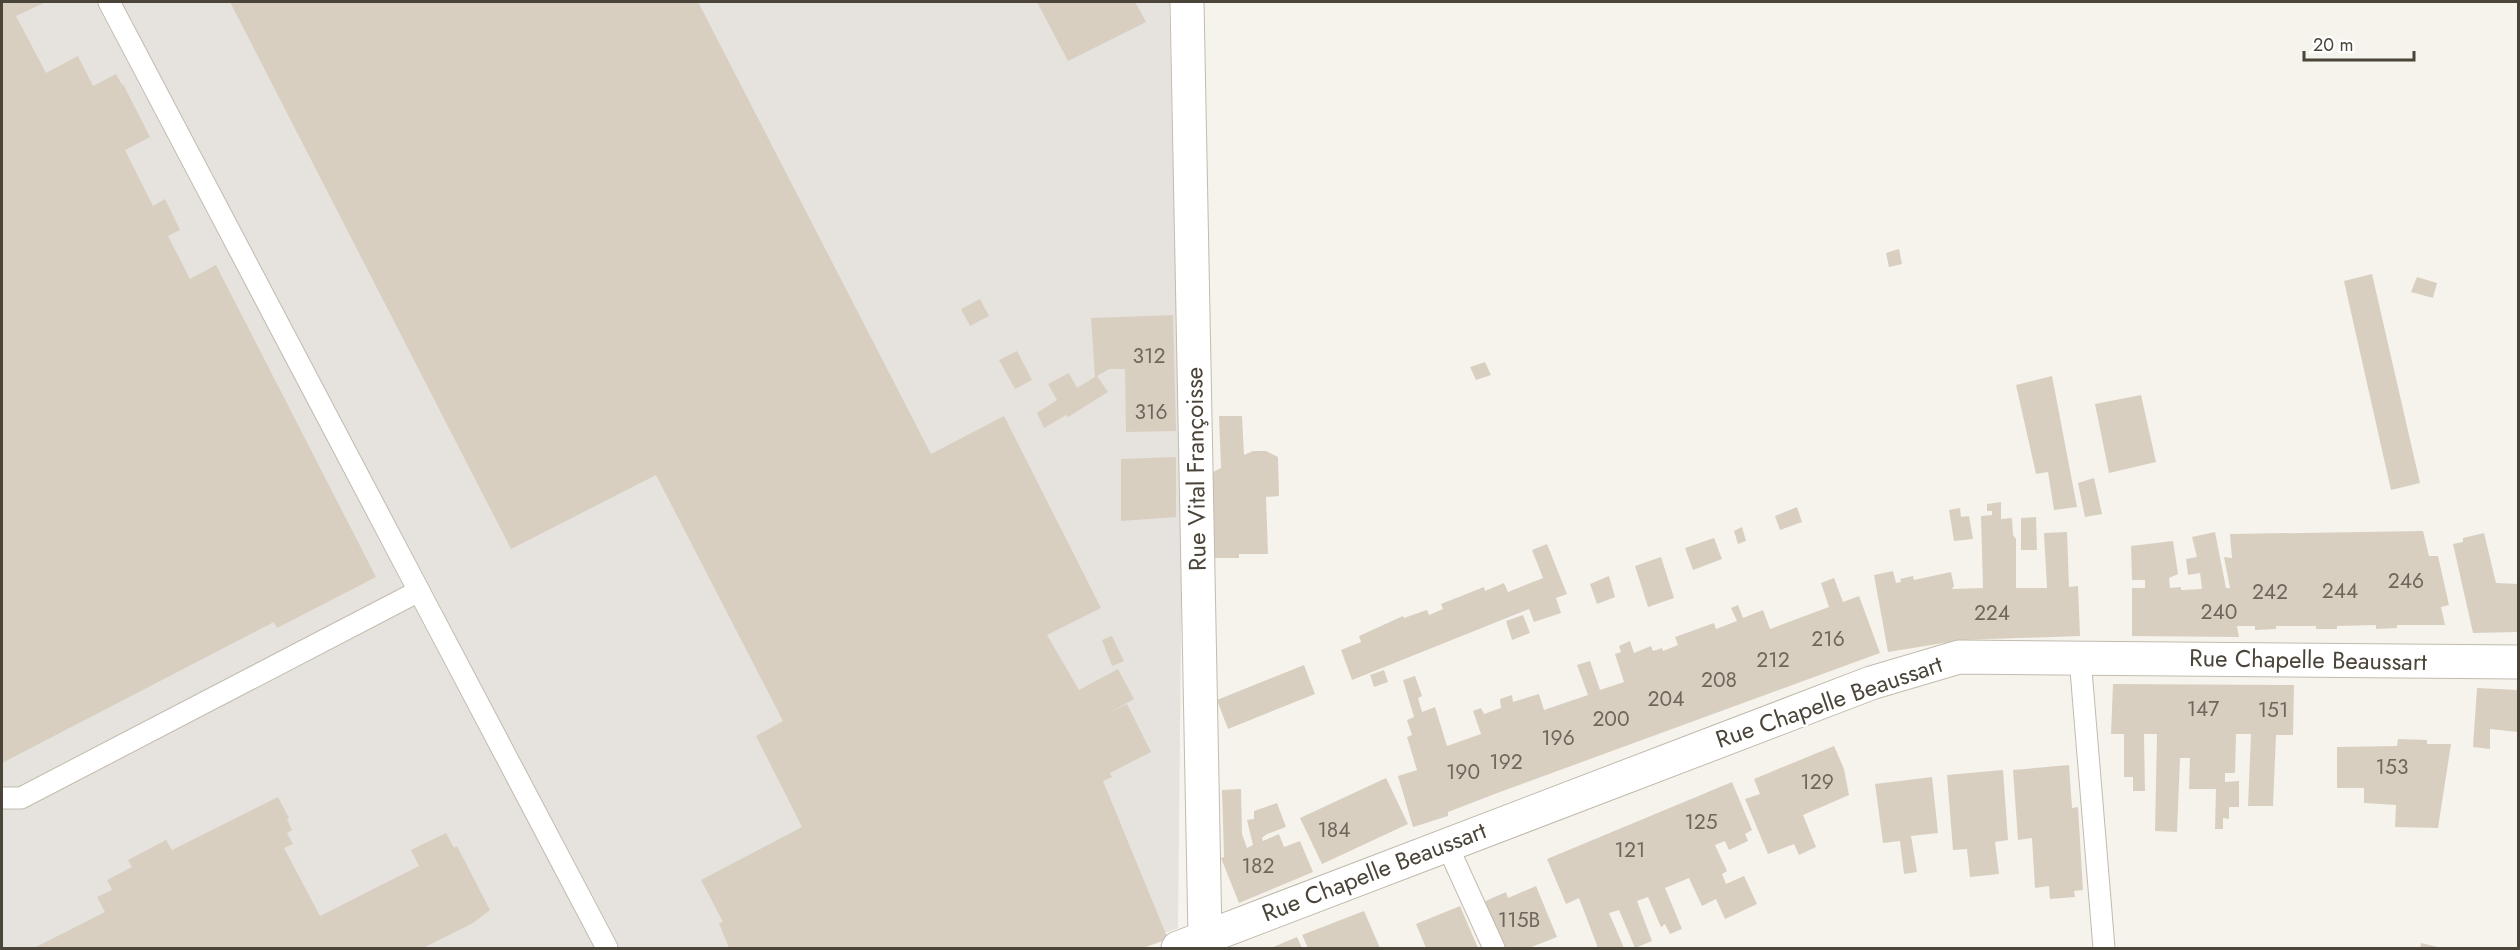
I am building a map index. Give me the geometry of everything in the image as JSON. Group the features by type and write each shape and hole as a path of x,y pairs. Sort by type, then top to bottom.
{"street":[{"name":"Rue Vital Françoisse","path":"1187,2 1191,943"},
{"name":"Rue Chapelle Beaussart","path":"1191,943 1871,683 1959,657 2518,662"}],"lane":[{"path":"109,2 607,948"},
{"path":"2,798 21,798 419,591"},
{"path":"2080,658 2104,948"},
{"path":"1447,844 1494,948"}],"shaded area":[{"path":"2,2 1169,2 1182,539 1178,928 1125,948 2,948"}],"building":[{"path":"2,2 46,2 16,16 46,73 78,56 93,86 116,74 123,84 150,137 125,150 153,206 165,199 180,230 168,236 190,279 216,265 376,577 277,628 274,622 2,763"},
{"path":"230,2 698,2 931,454 1004,416 1101,608 1047,635 1079,690 1118,669 1134,699 1109,713 1127,704 1151,752 1110,773 1112,777 1103,781 1168,939 1143,948 729,948 719,923 723,922 701,880 802,827 756,736 783,721 656,475 511,549"},
{"path":"1037,2 1135,2 1146,22 1068,61"},
{"path":"1899,249 1902,264 1889,267 1886,253"},
{"path":"2372,274 2420,483 2391,490 2344,281"},
{"path":"2417,277 2437,283 2433,298 2411,292"},
{"path":"980,299 989,316 970,326 961,309"},
{"path":"1173,315 1176,431 1126,432 1125,369 1109,369 1097,376 1108,392 1068,417 1066,415 1044,428 1037,413 1057,400 1048,384 1069,373 1077,388 1095,377 1091,318"},
{"path":"1017,351 1032,380 1015,389 999,360"},
{"path":"1485,362 1491,375 1476,380 1470,367"},
{"path":"2052,376 2077,507 2054,510 2048,472 2036,474 2016,385"},
{"path":"2141,395 2156,462 2109,473 2095,404"},
{"path":"1219,416 1242,416 1244,455 1253,451 1266,451 1278,457 1279,496 1266,497 1268,554 1239,554 1239,558 1207,558 1207,475 1221,468"},
{"path":"1176,457 1176,517 1121,521 1121,459"},
{"path":"2094,478 2102,514 2085,517 2078,483"},
{"path":"2001,502 2001,519 2012,518 2013,535 2016,539 2016,588 2047,588 2044,533 2067,532 2069,587 2078,586 2080,636 1962,640 1888,652 1874,575 1893,571 1896,583 1901,582 1900,579 1913,576 1914,580 1951,572 1954,586 1952,589 1983,588 1981,516 1992,515 1992,511 1987,511 1987,504"},
{"path":"1797,507 1802,522 1780,530 1775,516"},
{"path":"1960,508 1961,517 1969,516 1973,539 1954,541 1949,510"},
{"path":"2036,517 2037,550 2021,550 2021,518"},
{"path":"1742,527 1746,541 1738,544 1734,531"},
{"path":"2423,531 2429,556 2438,556 2449,605 2441,607 2445,625 2397,625 2397,628 2376,629 2376,625 2337,626 2337,629 2316,629 2316,626 2276,626 2276,629 2255,630 2255,626 2237,626 2239,637 2132,636 2132,588 2145,588 2145,580 2132,580 2131,546 2173,541 2178,574 2169,578 2170,588 2202,589 2200,573 2188,575 2186,559 2197,557 2192,537 2215,532 2226,588 2230,588 2224,557 2232,558 2230,534"},
{"path":"2484,533 2496,583 2518,584 2518,632 2473,633 2453,544 2463,542 2463,538"},
{"path":"1714,538 1722,559 1693,570 1685,548"},
{"path":"1547,544 1567,594 1556,598 1561,613 1534,622 1529,609 1352,680 1341,650 1361,642 1359,636 1403,616 1404,618 1427,610 1429,615 1443,609 1441,604 1484,587 1485,591 1504,583 1508,592 1543,578 1532,550"},
{"path":"1661,557 1674,598 1648,607 1635,566"},
{"path":"1609,576 1615,597 1597,604 1590,584"},
{"path":"1834,578 1843,602 1859,596 1880,653 1500,792 1448,812 1448,816 1413,827 1398,776 1417,770 1407,737 1412,735 1407,720 1414,717 1403,680 1415,676 1422,696 1418,698 1422,712 1435,707 1447,746 1481,734 1473,711 1481,708 1484,714 1501,708 1500,699 1512,695 1513,702 1539,694 1544,710 1588,695 1577,665 1590,661 1600,690 1624,682 1615,654 1621,652 1619,646 1630,641 1634,653 1651,646 1653,651 1662,648 1663,651 1678,645 1675,637 1714,623 1716,629 1737,621 1731,608 1738,605 1743,618 1763,610 1770,629 1829,607 1821,583"},
{"path":"1523,615 1530,633 1512,640 1506,621"},
{"path":"1112,636 1124,661 1112,666 1102,640"},
{"path":"1304,665 1315,694 1228,729 1217,700"},
{"path":"1384,670 1388,682 1374,687 1370,675"},
{"path":"2113,684 2294,685 2293,735 2276,735 2273,806 2248,806 2251,734 2236,734 2235,773 2225,773 2225,782 2239,781 2239,807 2229,807 2229,819 2223,818 2223,829 2215,829 2216,789 2189,789 2190,758 2180,758 2177,832 2155,831 2157,734 2144,734 2145,791 2133,791 2133,777 2124,777 2124,734 2111,734"},
{"path":"2477,688 2518,690 2518,732 2490,729 2490,749 2473,747"},
{"path":"2398,739 2427,740 2427,744 2451,744 2438,828 2395,827 2396,805 2364,803 2364,788 2337,788 2337,747 2397,746"},
{"path":"1834,746 1844,769 1849,795 1803,815 1816,847 1799,855 1794,844 1768,854 1745,799 1760,794 1754,779"},
{"path":"2069,765 2072,808 2078,807 2083,890 2074,891 2075,897 2050,899 2049,886 2035,888 2032,838 2018,840 2013,770"},
{"path":"2003,770 2008,840 1995,842 1999,874 1970,877 1967,849 1953,850 1947,775"},
{"path":"1932,777 1938,833 1911,836 1917,872 1904,874 1900,841 1883,843 1875,784"},
{"path":"1386,778 1408,824 1322,864 1300,818"},
{"path":"1732,782 1752,830 1745,834 1748,841 1729,850 1725,841 1715,845 1727,871 1722,874 1726,884 1744,876 1757,904 1725,919 1716,899 1702,906 1689,878 1665,888 1682,929 1670,934 1665,924 1661,927 1648,897 1637,901 1652,941 1635,948 1619,910 1609,913 1624,948 1598,948 1579,898 1566,904 1547,859"},
{"path":"1241,789 1242,834 1247,848 1253,845 1247,820 1254,819 1254,811 1277,803 1286,827 1267,834 1262,838 1263,841 1279,834 1284,847 1300,841 1313,872 1239,903 1221,858 1224,857 1222,790"},
{"path":"278,797 289,818 287,819 292,830 287,833 293,844 284,848 320,916 419,866 411,850 446,833 454,848 457,846 490,910 473,923 423,948 34,948 105,912 97,897 112,890 107,880 132,867 128,860 166,840 172,850"},
{"path":"1536,886 1557,937 1529,948 1501,948 1481,903 1506,892 1508,898"},
{"path":"1460,906 1478,948 1426,948 1416,924"},
{"path":"1364,911 1380,948 1308,948 1302,935"},
{"path":"1297,937 1302,948 1271,948"},
{"path":"2421,943 2442,948 2420,948"}]}
